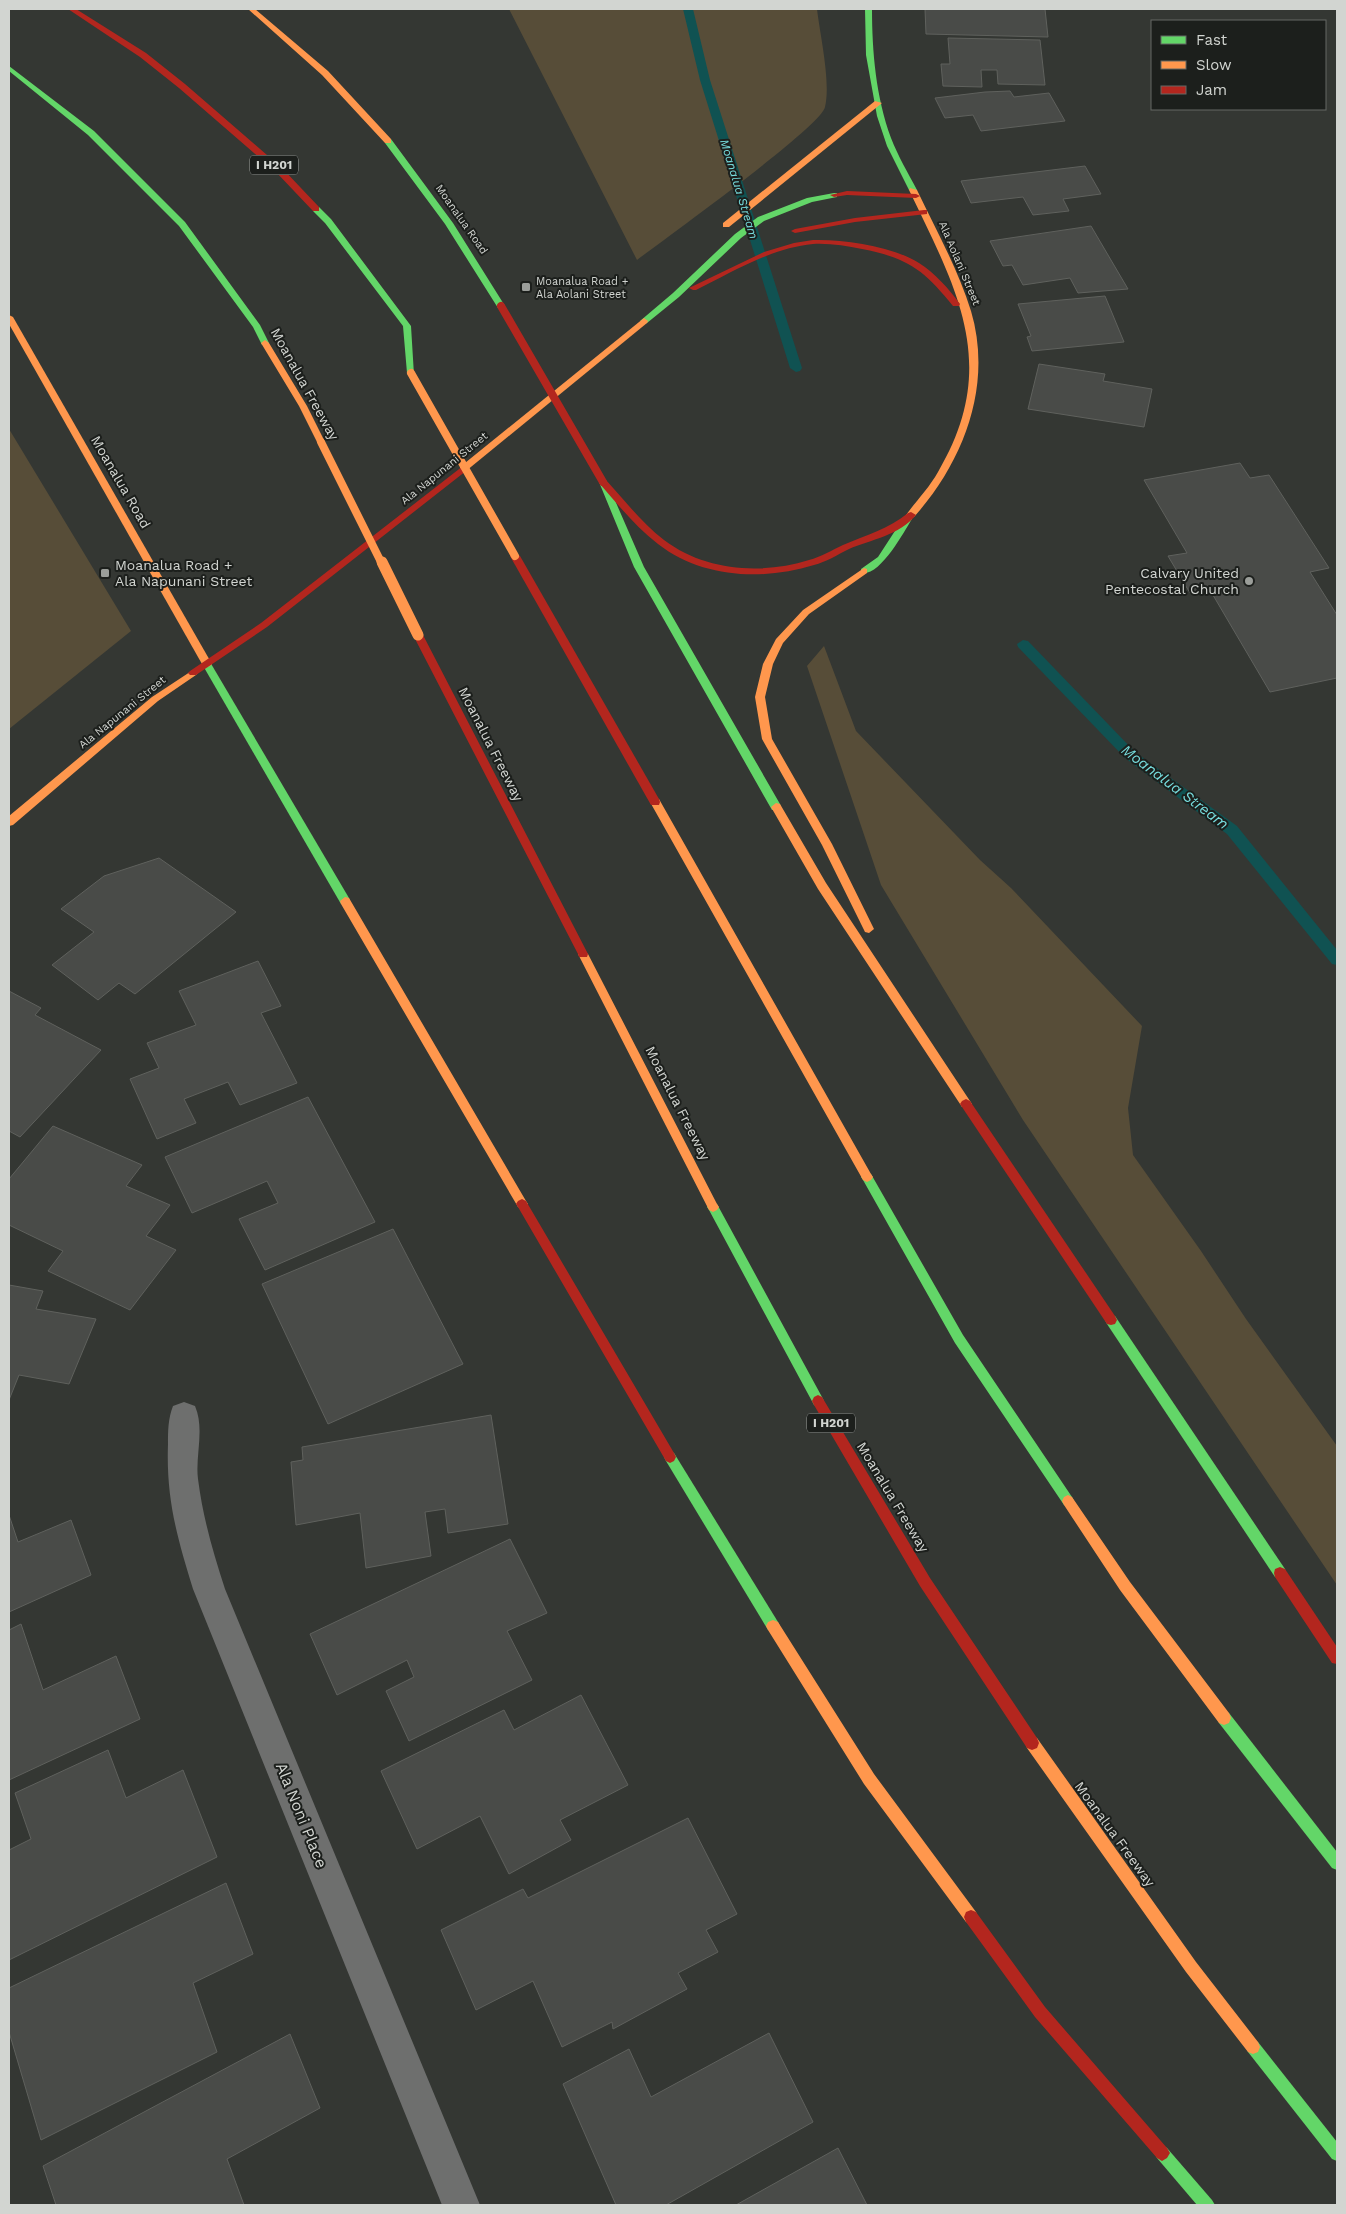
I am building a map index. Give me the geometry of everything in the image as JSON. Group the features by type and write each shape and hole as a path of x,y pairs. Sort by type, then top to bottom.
{"main road":[{"name":"I H201","path":"71,9 143,55 182,86 278,170 328,221 407,326 411,373 959,1339 1125,1586 1266,1773 1337,1863"},
{"name":"Moanalua Road","path":"251,9 316,66 374,124 450,222 474,257 602,482"},
{"name":"Ala Aolani Street","path":"868,9 867,41 870,64 885,132 962,295 971,322 976,378 968,412 954,450 934,488 907,519 881,559 806,612 779,641 768,664 760,697 767,739 827,844 922,1038"},
{"name":"Moanalua Freeway","path":"9,68 91,133 182,224 257,327 278,367 303,406 418,635 736,1251 822,1409 920,1573 1049,1769 1191,1967 1337,2154"},
{"path":"716,236 722,228 878,102"},
{"name":"Ala Napunani Street","path":"9,822 155,699 264,626 419,505 676,295 738,236 762,219 810,200 847,193 916,196"},
{"path":"786,233 867,218 924,212"},
{"path":"676,295 774,254 808,243 853,244 877,248 898,255 931,274 971,322"},
{"path":"676,295 748,248"},
{"path":"676,295 706,250"},
{"name":"Moanalua Road","path":"9,316 207,664 708,1522 869,1779 1040,2012 1207,2205"},
{"path":"602,482 654,538 683,556 726,569 757,571 812,564 907,519"},
{"path":"602,482 639,567 822,886 1337,1658"}],"street":[{"name":"Ala Noni Place","path":"184,1416 182,1477 191,1533 210,1589 460,2205"}],"shaded area":[{"path":"509,9 817,9 826,72 827,97 825,107 798,137 771,159 637,260"},
{"path":"9,429 131,631 9,729"},
{"path":"824,646 856,731 980,860 1011,888 1142,1026 1128,1108 1133,1155 1201,1251 1246,1319 1337,1446 1337,1585 1023,1120 881,885 807,666"}],"building":[{"path":"925,9 1045,9 1048,37 926,34"},
{"path":"948,38 1040,40 1045,85 998,84 997,70 981,70 982,87 943,86 941,64 950,64"},
{"path":"1010,91 1014,97 1049,93 1065,121 981,131 973,115 945,118 935,98 985,92"},
{"path":"1085,166 1101,194 1063,199 1069,211 1033,215 1023,197 971,203 961,181"},
{"path":"1091,226 1128,289 1078,293 1070,278 1023,285 1012,265 1003,266 990,241"},
{"path":"1105,296 1124,342 1032,351 1027,337 1031,336 1018,304"},
{"path":"1039,364 1105,374 1103,381 1152,389 1144,427 1028,409"},
{"name":"Calvary United Pentecostal Church","path":"1240,463 1250,478 1269,475 1329,568 1310,572 1337,615 1337,678 1270,692 1210,590 1190,593 1168,556 1187,553 1144,480"},
{"path":"159,858 236,912 135,994 119,983 98,1000 52,965 94,932 61,909 104,876"},
{"path":"258,961 281,1006 261,1013 297,1083 240,1105 228,1082 184,1099 196,1123 157,1139 130,1079 159,1068 147,1043 196,1025 179,991"},
{"path":"9,991 41,1008 35,1015 101,1050 20,1137 9,1131"},
{"path":"308,1097 375,1222 265,1270 239,1219 278,1203 267,1181 192,1213 165,1157"},
{"path":"53,1126 142,1165 126,1186 170,1205 146,1236 176,1250 130,1310 48,1271 63,1251 9,1225 9,1179"},
{"path":"393,1229 463,1364 328,1424 262,1284"},
{"path":"9,1285 43,1291 36,1309 96,1319 69,1384 19,1375 9,1400"},
{"path":"491,1415 508,1524 448,1533 445,1509 425,1512 431,1556 366,1568 360,1513 296,1525 291,1462 303,1460 302,1447"},
{"path":"9,1515 18,1542 71,1520 91,1575 9,1612"},
{"path":"510,1539 547,1613 507,1631 532,1680 409,1741 386,1691 414,1677 407,1660 337,1695 310,1634"},
{"path":"21,1624 43,1690 116,1656 140,1719 9,1780 9,1630"},
{"path":"581,1695 628,1785 560,1820 571,1840 509,1874 480,1816 417,1849 381,1771 504,1710 514,1730"},
{"path":"108,1750 126,1798 183,1770 217,1857 9,1960 9,1850 31,1839 15,1793"},
{"path":"688,1818 737,1914 706,1930 718,1952 678,1973 687,1989 613,2029 612,2022 562,2047 533,1981 476,2010 441,1930 523,1889 528,1898"},
{"path":"226,1883 253,1954 193,1983 217,2052 41,2140 9,2032 9,1988"},
{"path":"769,2033 813,2122 666,2205 616,2205 563,2084 629,2049 651,2097"},
{"path":"290,2034 320,2108 227,2159 244,2205 56,2205 43,2166"},
{"path":"838,2148 867,2205 736,2205"}],"waterway":[{"name":"Moanalua Stream","path":"688,9 705,80 796,368"},
{"name":"Moanalua Stream","path":"1023,644 1130,755 1232,830 1337,960"}],"traffic: fast":[{"path":"868,9 870,55 874,86 881,116 891,146 913,190"},
{"path":"9,68 91,133 182,224 257,327 265,343"},
{"path":"388,141 449,223 501,306"},
{"path":"644,321 676,295 738,236 761,219 810,200 834,195"},
{"path":"316,209 328,221 407,326 411,373"},
{"path":"603,482 639,567 776,807"},
{"path":"864,571 881,559 907,519"},
{"path":"207,664 345,901"},
{"path":"867,1177 959,1339 1068,1501"},
{"path":"713,1207 818,1401"},
{"path":"1111,1320 1280,1573"},
{"path":"670,1457 773,1626"},
{"path":"1224,1718 1337,1863"},
{"path":"1253,2047 1337,2154"},
{"path":"1162,2153 1207,2205"}],"traffic: slow":[{"path":"251,9 325,73 388,141"},
{"path":"726,225 878,103"},
{"path":"911,515 937,481 958,442 970,407 975,374 973,342 967,312 943,252 913,190"},
{"path":"9,317 207,664"},
{"path":"463,469 644,321"},
{"path":"265,343 303,406 321,442"},
{"path":"411,373 515,556"},
{"path":"321,442 418,635"},
{"path":"864,571 806,612 779,641 768,664 760,697 767,739 827,844 869,929"},
{"path":"9,822 155,699 193,673"},
{"path":"655,802 867,1177"},
{"path":"776,807 822,886 966,1104"},
{"path":"345,901 522,1204"},
{"path":"583,954 713,1207"},
{"path":"1068,1501 1125,1586 1224,1718"},
{"path":"773,1626 869,1779 971,1917"},
{"path":"1032,1743 1191,1967 1253,2047"}],"traffic: jam":[{"path":"71,9 143,55 182,86 279,170 316,209"},
{"path":"834,195 847,193 916,196"},
{"path":"795,231 855,220 924,212"},
{"path":"693,288 751,260 782,248 797,244 826,242 879,250 916,264 936,280 956,304"},
{"path":"501,306 603,482"},
{"path":"193,673 264,625 463,469"},
{"path":"603,482 643,526 661,542 686,558 721,569 758,572 811,563 889,530 911,515"},
{"path":"515,556 655,802"},
{"path":"418,635 583,954"},
{"path":"966,1104 1111,1320"},
{"path":"522,1204 670,1457"},
{"path":"818,1401 925,1582 1032,1743"},
{"path":"1280,1573 1337,1658"},
{"path":"971,1917 1040,2012 1162,2153"}],"place":[{"name":"Moanalua Road + Ala Aolani Street","path":"526,287"},
{"name":"Moanalua Road + Ala Napunani Street","path":"105,573"},
{"name":"Calvary United Pentecostal Church","path":"1249,581"}]}
